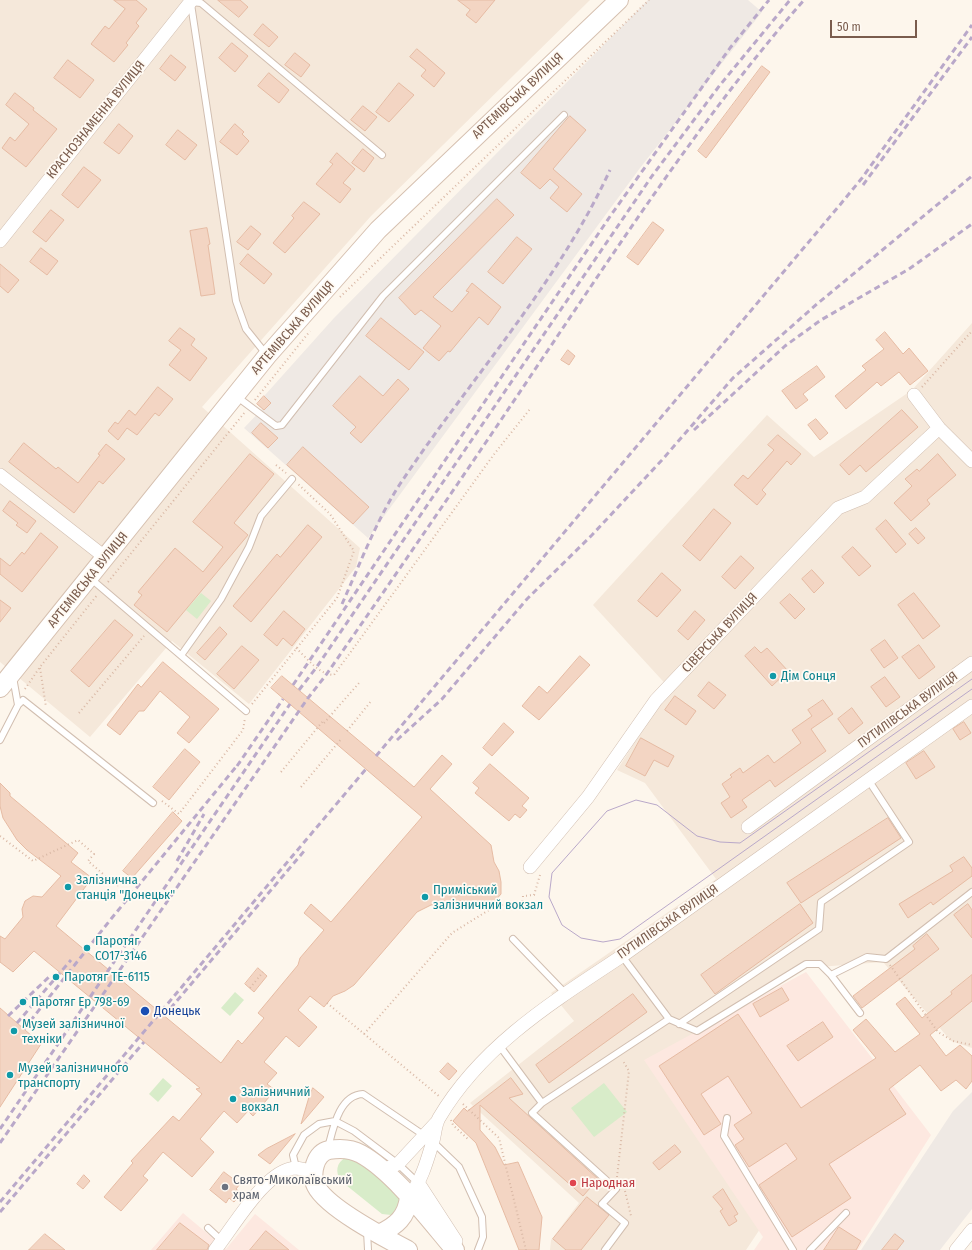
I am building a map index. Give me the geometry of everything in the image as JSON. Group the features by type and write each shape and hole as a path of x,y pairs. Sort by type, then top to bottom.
{"main road":[{"name":"АРТЕМІВСЬКА ВУЛИЦЯ","path":"0,688 96,583 106,558 243,400 267,356 378,230 620,0"},
{"path":"404,1248 373,1231 328,1200 316,1186 313,1172 315,1163 321,1154 328,1150 351,1150 390,1167 414,1190 455,1250"},
{"path":"373,1231 392,1228 402,1219 414,1190"}],"street":[{"name":"КРАСНОЗНАМЕННА ВУЛИЦЯ","path":"0,241 191,1"},
{"path":"914,395 939,428 972,461"},
{"name":"СІВЕРСЬКА ВУЛИЦЯ","path":"530,867 588,797 661,695 838,508 865,496 939,428"},
{"path":"0,475 106,558"},
{"name":"ПУТИЛІВСЬКА ВУЛИЦЯ","path":"748,827 972,663"},
{"name":"ПУТИЛІВСЬКА ВУЛИЦЯ","path":"414,1190 429,1138 438,1120 453,1107 477,1066 499,1045 565,993 622,956 972,706"},
{"path":"390,1167 429,1138"},
{"path":"218,1246 240,1215 272,1178 285,1171 296,1168 313,1172"},
{"path":"414,1190 442,1218 460,1250"},
{"path":"956,1250 972,1230"}],"lane":[{"path":"267,356 246,329 236,301 191,1 201,3 382,155"},
{"path":"243,400 276,426 282,426 383,296 564,115"},
{"path":"182,654 221,598 249,547 261,516 292,479"},
{"path":"96,583 182,654 246,711"},
{"path":"0,740 18,702 13,673"},
{"path":"18,702 23,700 153,803"},
{"path":"679,1024 819,929 821,902 909,842 869,781"},
{"path":"831,975 867,957 886,959 972,892"},
{"path":"513,939 565,993"},
{"path":"622,956 669,1019 698,1031 806,964 820,964 831,975 860,1013"},
{"path":"604,1250 625,1223 602,1204 616,1189 532,1113 542,1102 669,1019"},
{"path":"499,1045 542,1102"},
{"path":"328,1150 335,1121 348,1100 356,1094 363,1094 429,1138 459,1167 482,1217 483,1237 478,1250"},
{"path":"727,1118 724,1136 793,1250"},
{"path":"296,1168 293,1155 304,1135 319,1124 335,1121 354,1131 390,1167"},
{"path":"810,1250 846,1213"},
{"path":"208,1228 218,1246"},
{"path":"368,1250 373,1231"}],"path":[{"path":"337,300 649,0"},
{"path":"18,702 96,583 243,400 311,330"},
{"path":"914,395 972,331"},
{"path":"296,648 316,668 326,675 334,675 495,453 530,409"},
{"path":"179,814 243,730 246,711 337,598 354,551 330,514 276,465"},
{"path":"79,712 151,628"},
{"path":"40,667 48,720"},
{"path":"281,772 359,683"},
{"path":"347,731 372,700"},
{"path":"301,787 342,738"},
{"path":"0,836 33,862 78,840 94,854 88,861 117,886 128,875"},
{"path":"364,1034 452,933 497,905 522,905 523,896 534,896 538,879 544,870"},
{"path":"886,959 938,1032 953,1041 972,1045"},
{"path":"250,988 263,972"},
{"path":"327,1003 453,1107"},
{"path":"616,1176 629,1071 617,1053"},
{"path":"453,1107 462,1103 467,1098"},
{"path":"462,1103 499,1138 526,1250"},
{"path":"453,1107 451,1120 453,1125 469,1140"}],"shaded area":[{"path":"0,0 590,0 371,216 202,407 360,548 356,567 249,704 172,641 90,737 0,662"},
{"path":"648,0 748,0 762,12 640,168 368,538 244,428 262,409 257,404 334,318"},
{"path":"972,323 972,1048 951,1041 883,962 806,968 652,1063 762,1226 746,1250 550,1250 551,1240 579,1203 470,1103 574,1021 551,993 716,879 645,783 617,770 655,711 672,691 593,605 767,415 814,457 912,390"},
{"path":"806,972 931,1135 858,1250 754,1250 763,1237 644,1060"},
{"path":"972,1092 972,1209 940,1250 861,1250 953,1111"},
{"path":"183,1213 226,1249 255,1214 299,1250 151,1250"}],"green space":[{"path":"201,593 211,601 197,619 186,610"},
{"path":"235,992 244,1000 230,1016 221,1008"},
{"path":"163,1078 172,1086 158,1102 149,1094"},
{"path":"604,1083 627,1112 594,1137 571,1108"},
{"path":"346,1157 355,1157 402,1197 395,1213 391,1215 382,1214 341,1181 337,1171 338,1165"}],"building":[{"path":"114,0 136,0 147,9 136,23 139,26 126,43 128,45 114,62 91,44 105,26 109,29 125,9"},
{"path":"218,0 240,0 248,7 239,17"},
{"path":"458,0 495,0 476,23 466,15 470,10"},
{"path":"263,24 278,37 269,47 254,35"},
{"path":"232,43 248,56 235,72 219,58"},
{"path":"417,49 445,73 434,87 421,76 426,70 410,57"},
{"path":"295,53 310,65 301,77 285,65"},
{"path":"171,55 186,67 175,81 160,69"},
{"path":"68,60 94,80 80,98 54,78"},
{"path":"762,66 770,72 706,158 698,151"},
{"path":"269,73 289,90 279,103 258,86"},
{"path":"399,83 414,95 389,122 376,112"},
{"path":"15,93 57,129 26,167 2,148 10,137 15,141 29,124 6,105"},
{"path":"363,106 377,117 365,131 351,120"},
{"path":"570,116 586,130 553,169 582,194 567,212 550,198 559,187 550,179 540,189 521,173"},
{"path":"119,124 133,136 119,154 104,143"},
{"path":"235,124 244,132 242,134 249,141 237,155 220,142"},
{"path":"178,130 197,145 185,160 166,145"},
{"path":"363,149 374,158 364,172 352,163"},
{"path":"337,153 355,169 343,183 351,189 340,203 316,184 333,164 330,162"},
{"path":"84,167 101,180 78,208 62,195"},
{"path":"497,199 514,215 433,297 452,312 469,292 466,291 472,283 501,307 488,325 479,317 450,352 448,351 439,361 423,348 441,326 421,310 415,315 399,298"},
{"path":"304,202 320,214 285,253 273,243 294,218 292,216"},
{"path":"51,210 64,220 46,242 33,232"},
{"path":"653,222 664,230 638,265 627,257"},
{"path":"251,226 261,234 248,250 237,242"},
{"path":"207,228 215,294 201,296 190,231"},
{"path":"517,237 532,249 503,284 488,272"},
{"path":"41,248 58,261 47,275 30,262"},
{"path":"248,254 272,274 264,284 240,264"},
{"path":"0,264 19,280 8,293 0,286"},
{"path":"381,318 424,352 409,370 366,336"},
{"path":"180,328 195,339 191,345 207,358 190,381 169,365 181,350 169,341"},
{"path":"885,332 903,354 909,348 928,371 910,385 899,372 881,386 877,382 846,409 835,396 866,370 862,366 884,349 876,340"},
{"path":"568,350 575,356 569,365 561,360"},
{"path":"817,366 825,377 803,394 808,400 796,409 782,391"},
{"path":"360,376 383,396 398,379 409,389 361,443 350,433 356,427 333,406"},
{"path":"158,387 173,399 159,416 155,413 137,435 127,428 118,440 108,431 115,422 118,424 129,410 135,415"},
{"path":"264,396 271,403 264,410 257,404"},
{"path":"902,410 918,427 866,472 860,465 849,475 840,465"},
{"path":"816,419 828,433 820,440 808,425"},
{"path":"261,423 278,438 268,448 252,433"},
{"path":"778,435 801,454 791,465 787,461 762,490 766,494 757,505 734,485 743,475 748,479 774,450 768,445"},
{"path":"24,443 56,469 58,467 78,483 100,455 98,454 106,444 125,459 103,484 99,481 74,513 9,462"},
{"path":"303,447 369,507 353,524 287,465"},
{"path":"250,454 274,474 234,523 248,535 167,632 134,605 142,595 138,592 175,548 203,572 223,547 193,522"},
{"path":"938,454 956,475 927,500 930,504 911,521 894,503 912,486 905,479 917,469 919,471"},
{"path":"10,501 36,521 27,533 16,525 18,523 3,511"},
{"path":"714,509 731,523 700,561 683,546"},
{"path":"886,520 906,544 896,553 876,529"},
{"path":"308,525 322,537 251,622 233,606 277,554 280,557"},
{"path":"916,528 925,538 918,544 909,534"},
{"path":"41,533 58,547 22,592 0,574 0,558 10,566 22,552 24,554"},
{"path":"853,547 871,566 859,576 842,557"},
{"path":"741,556 754,568 735,589 722,577"},
{"path":"812,570 824,583 814,593 802,579"},
{"path":"662,573 681,590 657,617 638,601"},
{"path":"914,593 940,626 923,639 898,605"},
{"path":"790,594 805,609 795,619 780,603"},
{"path":"0,600 11,608 0,622"},
{"path":"284,611 305,629 292,646 283,638 277,646 264,635"},
{"path":"695,611 705,620 688,640 678,631"},
{"path":"115,620 133,635 89,687 71,671"},
{"path":"220,627 227,634 205,660 197,653"},
{"path":"885,640 898,658 884,668 871,650"},
{"path":"919,645 935,667 919,679 902,657"},
{"path":"242,646 259,660 234,689 217,674"},
{"name":"Дім Сонця","path":"755,647 761,653 767,648 788,671 772,686 745,656"},
{"path":"580,656 590,665 539,720 522,706 539,686 547,693"},
{"path":"163,662 219,709 189,743 177,733 190,717 160,691 144,711 139,711 120,735 107,725 138,684 141,687"},
{"path":"282,676 414,787 442,755 452,764 430,789 491,845 494,862 499,871 501,894 494,902 485,908 471,901 451,901 431,905 417,912 354,985 333,996 324,1007 310,996 298,1010 317,1027 299,1047 286,1036 264,1062 277,1073 267,1084 275,1090 253,1116 248,1111 237,1123 224,1111 200,1139 214,1152 192,1177 163,1152 143,1176 148,1180 121,1211 104,1197 133,1163 131,1161 173,1116 179,1121 202,1094 196,1089 200,1088 34,951 13,972 0,962 0,936 5,939 23,917 22,909 25,901 33,896 42,897 61,876 27,850 17,840 3,818 0,806 0,783 10,793 10,796 78,853 71,862 92,878 56,926 221,1063 238,1040 242,1044 264,1018 258,1013 298,965 300,958 324,930 304,913 311,904 331,922 422,817 271,688"},
{"path":"885,677 900,697 886,707 871,687"},
{"path":"709,682 726,695 714,709 698,696"},
{"path":"675,696 696,711 686,725 665,710"},
{"path":"823,700 833,714 811,729 826,751 775,787 770,780 742,800 747,807 731,818 721,803 730,797 722,784 732,777 730,775 740,768 743,773 768,755 774,763 801,743 792,730 812,716 808,710"},
{"path":"852,708 863,723 849,734 838,719"},
{"path":"964,722 971,733 960,740 953,729"},
{"path":"504,723 514,732 492,756 483,748"},
{"path":"641,738 674,756 668,767 654,760 645,776 626,766"},
{"path":"185,749 200,762 169,800 153,787"},
{"path":"924,751 935,767 916,779 906,763"},
{"path":"490,764 529,798 522,806 527,810 520,818 515,814 509,821 475,793 479,788 473,783"},
{"path":"173,812 182,821 132,878 123,871"},
{"path":"888,818 901,838 801,903 787,883"},
{"path":"964,857 972,868 972,876 933,905 931,902 908,918 899,904 953,871 950,866"},
{"path":"800,904 813,923 715,994 701,975"},
{"path":"968,904 972,910 972,938 954,915"},
{"path":"927,934 939,949 862,1008 853,996 915,949 913,946"},
{"path":"258,968 267,976 254,992 245,984"},
{"path":"972,975 972,1001 930,1035 946,1056 960,1045 972,1056 972,1081 966,1089 956,1080 941,1091 920,1065 889,1089 906,1114 829,1164 851,1198 792,1237 759,1185 797,1159 786,1143 749,1167 735,1145 744,1139 734,1125 752,1113 728,1076 701,1094 721,1124 704,1135 659,1066 738,1014 801,1108 876,1058 853,1030 866,1019 895,1052 920,1034 896,1004 905,997 922,1018 952,994 951,992"},
{"path":"782,988 789,1000 760,1017 753,1004"},
{"path":"633,994 647,1012 549,1083 536,1065"},
{"name":"Музей залізничного транспорту","path":"0,1008 41,1044 0,1107"},
{"path":"823,1022 833,1037 798,1061 787,1046"},
{"path":"448,1063 457,1071 449,1080 440,1072"},
{"path":"511,1078 523,1094 509,1098 598,1179 583,1196 480,1105 480,1130 495,1147 504,1165 518,1162 542,1217 539,1250 519,1250 476,1143 453,1121 464,1108 467,1111"},
{"path":"313,1088 324,1097 301,1124 309,1097"},
{"path":"295,1134 270,1164 258,1155 266,1149"},
{"path":"675,1145 681,1152 659,1170 653,1163"},
{"name":"Свято-Миколаївський храм","path":"224,1172 240,1184 236,1189 241,1193 234,1202 229,1198 226,1203 210,1190"},
{"path":"84,1175 90,1181 83,1189 77,1184"},
{"path":"723,1189 738,1214 734,1216 737,1221 729,1226 720,1211 723,1209 713,1197"},
{"path":"587,1197 609,1215 581,1250 566,1250 553,1239"},
{"path":"180,1223 209,1245 207,1250 157,1250"},
{"path":"839,1227 861,1241 856,1250 824,1250"},
{"path":"266,1231 289,1250 250,1250"},
{"path":"45,1234 65,1250 29,1250"},
{"path":"895,1234 904,1241 897,1250 882,1250"}],"tram line":[{"path":"972,679 740,843 720,842 697,836 657,805 636,800 607,811 552,873 549,897 562,925 581,938 603,942 620,939 972,689"}],"railway":[{"path":"293,685 611,215 730,48 769,0"},
{"path":"299,690 316,668 652,176 720,85 790,0"},
{"path":"0,1143 308,698 326,675 381,596 667,175 733,86 804,0"},
{"path":"376,756 862,178 972,25"},
{"path":"863,185 972,37"},
{"path":"342,604 391,498 427,445 539,292 565,253 589,212 610,170"},
{"path":"397,740 442,699 527,599 592,535 662,460 733,378 817,304 972,176"},
{"path":"694,430 785,346 821,320 909,269 972,224"},
{"path":"237,766 283,699"},
{"path":"0,1129 290,704"},
{"path":"24,1029 111,919 240,762"},
{"path":"0,1202 366,769"},
{"path":"177,861 204,814"},
{"path":"164,1016 305,850"},
{"path":"17,1023 71,960"},
{"path":"8,1016 50,976"},
{"path":"0,1212 144,1042"}],"place":[{"name":"Дім Сонця","path":"773,676"},
{"name":"Залізнична станція \"Донецьк\"","path":"68,887"},
{"name":"Приміський залізничний вокзал","path":"425,897"},
{"name":"Паротяг СО17-3146","path":"87,948"},
{"name":"Паротяг ТЕ-6115","path":"56,977"},
{"name":"Паротяг Ер 798-69","path":"23,1002"},
{"name":"Донецьк","path":"145,1011"},
{"name":"Музей залізничної техніки","path":"14,1031"},
{"name":"Музей залізничного транспорту","path":"10,1075"},
{"name":"Залізничний вокзал","path":"233,1099"},
{"name":"Народная","path":"573,1183"},
{"name":"Свято-Миколаївський храм","path":"225,1187"}]}
